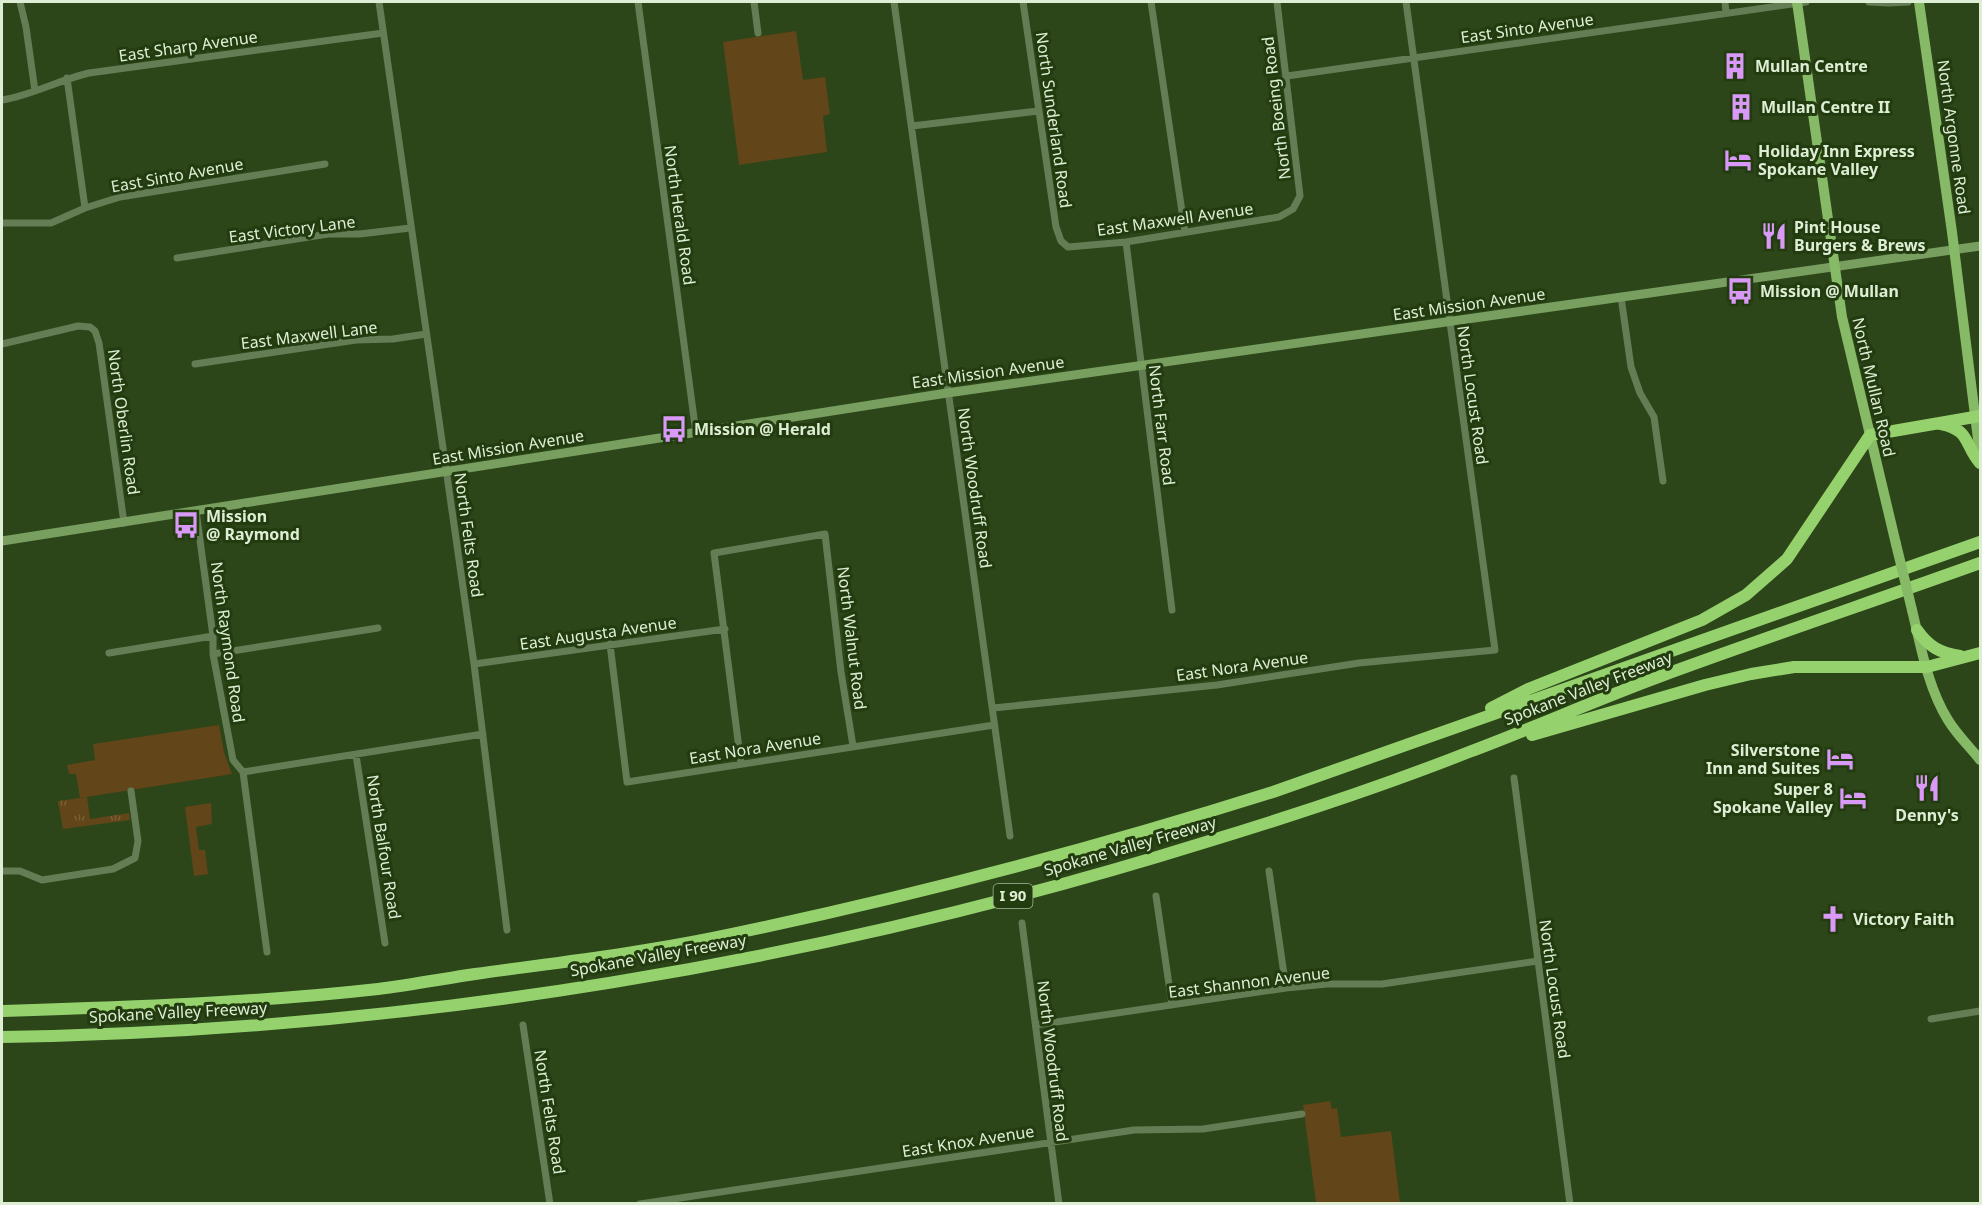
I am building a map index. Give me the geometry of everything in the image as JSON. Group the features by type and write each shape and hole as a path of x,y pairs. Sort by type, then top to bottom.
{"highway":[{"path":"1450,729 1528,689 1702,620 1746,595 1787,559 1870,435 1978,416"},
{"path":"1937,423 1953,427 1965,435 1980,463"},
{"name":"Spokane Valley Freeway","path":"2,1011 144,1007 379,989 608,956 712,938 885,900 1161,827 1273,792 1980,542"},
{"name":"Spokane Valley Freeway","path":"2,1037 201,1029 347,1016 526,995 715,963 891,927 1067,882 1297,813 1464,754 1658,678 1980,563"},
{"path":"1917,630 1936,650 1964,657"},
{"path":"1464,754 1751,674 1806,667 1927,667 1980,653"}],"main road":[{"name":"North Mullan Road","path":"1800,2 1842,317 1870,435 1932,686 1949,722 1980,760"},
{"name":"North Argonne Road","path":"1919,2 1978,416 1980,455"}],"street":[{"path":"20,2 35,91"},
{"name":"North Felts Road","path":"379,2 474,664 507,930"},
{"name":"North Herald Road","path":"638,2 696,433"},
{"path":"754,2 758,33"},
{"name":"North Woodruff Road","path":"894,2 1010,836"},
{"name":"North Sunderland Road","path":"1023,2 1056,226 1061,241"},
{"path":"1151,2 1185,232"},
{"name":"North Boeing Road","path":"1277,2 1300,196 1293,209"},
{"name":"North Locust Road","path":"1406,2 1495,650"},
{"path":"1725,2 1726,13"},
{"name":"East Sinto Avenue","path":"1287,76 1800,2"},
{"path":"1869,2 1908,2"},
{"name":"East Sharp Avenue","path":"2,100 19,97 67,78 89,73 383,33"},
{"path":"67,78 85,208"},
{"path":"912,126 1038,111"},
{"name":"East Sinto Avenue","path":"2,223 51,223 120,196 325,164"},
{"name":"East Maxwell Avenue","path":"1061,241 1068,247 1126,242 1279,217 1293,209"},
{"name":"East Victory Lane","path":"177,258 328,234 360,234 410,228"},
{"name":"North Farr Road","path":"1126,242 1172,610"},
{"name":"East Mission Avenue","path":"2,541 947,393 1980,246"},
{"path":"1621,297 1631,367 1640,393 1654,417 1663,481"},
{"name":"North Oberlin Road","path":"2,344 78,326 90,327 95,331 99,343 124,523"},
{"name":"East Maxwell Lane","path":"195,364 345,342 426,334"},
{"name":"North Raymond Road","path":"196,511 213,636 213,654 233,760 243,772 267,952"},
{"name":"North Walnut Road","path":"725,629 714,553 825,534 841,672 853,746"},
{"path":"213,654 378,628"},
{"path":"725,629 741,764"},
{"name":"East Augusta Avenue","path":"474,664 725,629"},
{"path":"109,653 213,636"},
{"name":"East Nora Avenue","path":"610,644 627,782 994,725"},
{"name":"East Nora Avenue","path":"993,708 1217,685 1359,663 1495,650"},
{"path":"243,772 483,734"},
{"name":"North Balfour Road","path":"356,755 385,943"},
{"name":"North Locust Road","path":"1514,777 1570,1203"},
{"path":"2,871 20,871 42,880 113,869 135,858 138,841 131,791"},
{"path":"1269,871 1286,988"},
{"path":"1156,896 1172,1005"},
{"name":"North Woodruff Road","path":"1022,923 1059,1203"},
{"name":"East Shannon Avenue","path":"1036,1025 1286,988 1319,984 1382,984 1538,961"},
{"path":"1931,1019 1980,1011"},
{"name":"North Felts Road","path":"523,1025 550,1203"},
{"name":"East Knox Avenue","path":"640,1203 1146,1129 1203,1129 1302,1114"}],"green space":[{"path":"796,31 803,80 825,77 830,114 823,116 827,152 739,165 723,42"},
{"path":"219,725 224,752 232,774 80,798 76,774 69,774 67,765 95,760 93,744"},
{"path":"87,797 90,819 129,813 130,820 63,829 58,801"},
{"path":"211,803 212,824 196,827 199,850 205,850 208,874 194,876 185,807"},
{"path":"1330,1101 1332,1109 1337,1108 1341,1137 1391,1131 1400,1203 1316,1203 1303,1105"}],"place":[{"name":"Mullan Centre","path":"1735,66"},
{"name":"Mullan Centre II","path":"1741,107"},
{"name":"Holiday Inn Express Spokane Valley","path":"1738,160"},
{"name":"Pint House Burgers & Brews","path":"1774,236"},
{"name":"Mission @ Mullan","path":"1740,291"},
{"name":"Mission @ Herald","path":"674,429"},
{"name":"Mission @ Raymond","path":"186,525"},
{"name":"Silverstone Inn and Suites","path":"1840,759"},
{"name":"Denny's","path":"1927,788"},
{"name":"Super 8 Spokane Valley","path":"1853,798"},
{"name":"Victory Faith","path":"1833,919"}]}
